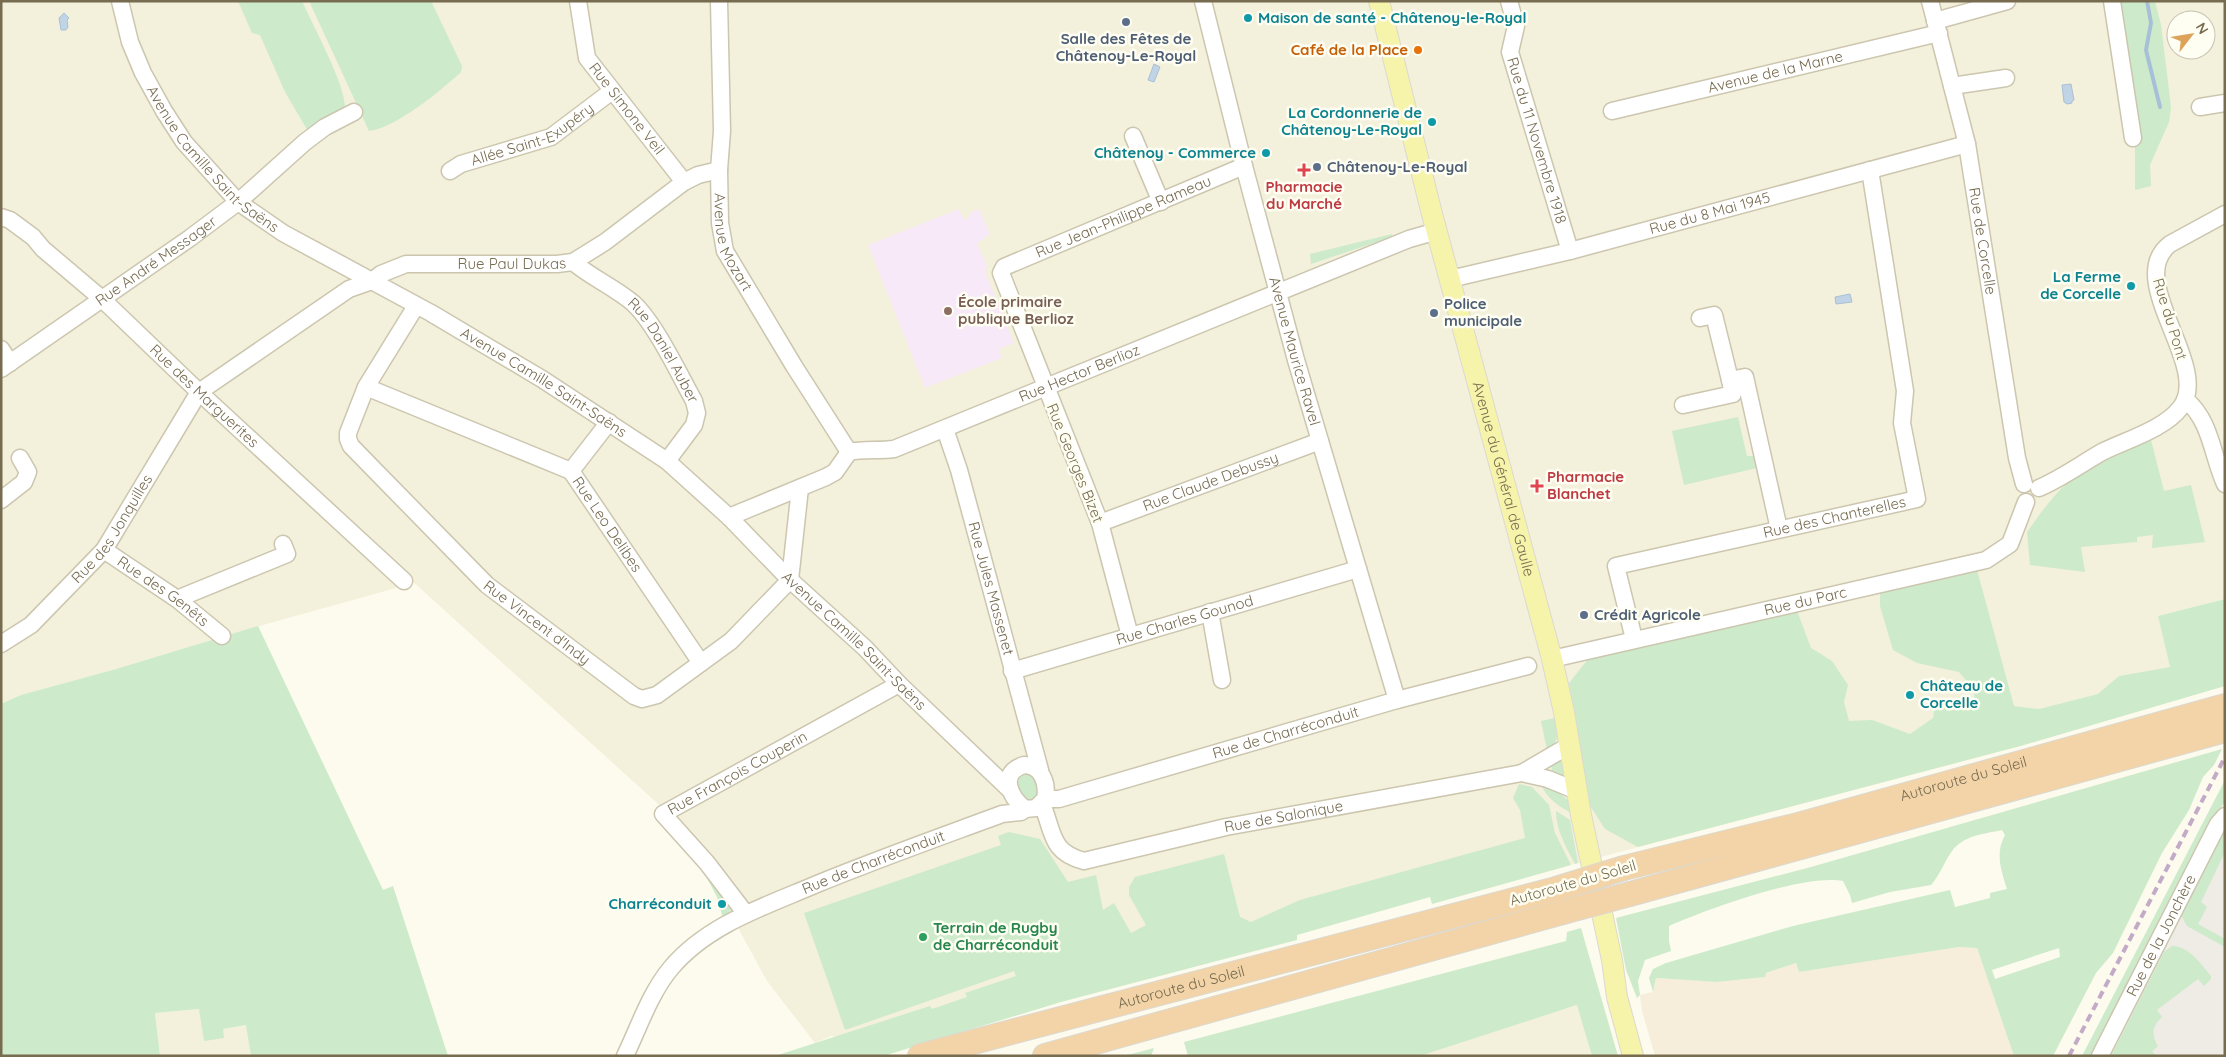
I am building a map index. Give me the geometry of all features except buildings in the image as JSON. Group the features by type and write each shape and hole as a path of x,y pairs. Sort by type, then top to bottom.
{"highway":[{"name":"Autoroute du Soleil","path":"920,1056 1556,889 1624,868 1798,825 2225,706"},
{"name":"Autoroute du Soleil","path":"1045,1056 2225,730"}],"main road":[{"name":"Avenue du Général de Gaulle","path":"1379,1 1437,231 1552,659 1612,960"},
{"path":"1612,960 1617,997 1633,1056"},
{"path":"1612,960 1625,990 1645,1056"}],"street":[{"name":"Avenue Camille Saint-Saëns","path":"120,1 130,42 143,74 164,111 184,142 238,202 283,232 353,270 533,374 667,461 729,518 790,580 864,648 989,771 1027,801"},
{"name":"Rue Simone Veil","path":"578,1 587,58 684,182"},
{"name":"Avenue Mozart","path":"719,1 722,131 719,170 720,223 725,251 832,428 849,452"},
{"name":"Avenue Maurice Ravel","path":"1203,1 1244,166 1320,441 1397,700"},
{"name":"Rue du 11 Novembre 1918","path":"1509,1 1516,26 1510,52 1570,250"},
{"name":"Rue de Corcelle","path":"1930,1 1967,144 2016,458 2032,486"},
{"name":"Avenue de la Marne","path":"1612,111 1937,27 2007,1"},
{"path":"2112,1 2133,138"},
{"path":"1952,86 2006,78"},
{"name":"Allée Saint-Exupéry","path":"450,171 461,164 552,137 612,91"},
{"path":"2200,107 2225,103"},
{"name":"Rue André Messager","path":"4,360 102,299 238,202 305,142 325,127 354,112"},
{"path":"1133,136 1161,202"},
{"name":"Rue du 8 Mai 1945","path":"1450,279 1570,250 1967,144"},
{"name":"Rue Jean-Philippe Rameau","path":"1004,267 1244,166"},
{"name":"Rue Paul Dukas","path":"199,392 349,289 372,281 381,274 406,264 557,264 573,262 616,235 684,182 698,175 719,170"},
{"name":"Rue des Chanterelles","path":"1634,639 1616,566 1917,499 1902,423 1905,392 1870,170"},
{"name":"Rue du Pont","path":"2186,400 2189,387 2186,373 2158,288 2156,266 2163,249 2225,214"},
{"name":"Rue des Marguerites","path":"1,218 10,220 33,237 43,250 102,299 199,392 404,581"},
{"name":"Rue Hector Berlioz","path":"849,452 863,449 880,451 894,449 1279,292 1421,235 1437,231"},
{"name":"Rue Daniel Auber","path":"573,262 585,272 611,286 640,310 694,401 697,413 694,425 667,461"},
{"name":"Rue Georges Bizet","path":"1004,267 1001,273 1100,523 1130,636"},
{"path":"349,289 353,270"},
{"name":"Rue Vincent d'Indy","path":"416,306 366,387 348,433 351,446 486,585 634,696 642,700 657,695 731,641 790,580"},
{"path":"1683,405 1733,394 1714,315 1700,318"},
{"path":"1730,380 1745,377 1779,530"},
{"name":"Rue Leo Delibes","path":"366,387 571,472 701,663"},
{"name":"Rue des Jonquilles","path":"1,644 31,625 104,550 199,392"},
{"path":"2032,486 2060,479 2104,451 2167,420 2176,414 2186,400 2195,408 2204,422 2225,484"},
{"path":"571,472 609,422"},
{"name":"Rue Jules Massenet","path":"944,429 959,470 1040,770"},
{"name":"Rue Claude Debussy","path":"1100,523 1320,441"},
{"path":"729,518 835,472 849,452"},
{"path":"1,500 24,482 28,472 20,458"},
{"name":"Rue du Parc","path":"1552,659 1986,560 2010,544 2026,502 2037,500 2040,495 2032,486"},
{"path":"790,580 800,488"},
{"path":"177,599 287,554 283,544"},
{"name":"Rue des Genêts","path":"104,550 177,599 222,636"},
{"name":"Rue Charles Gounod","path":"1012,671 1358,569"},
{"path":"1210,612 1222,680"},
{"name":"Rue de Charréconduit","path":"625,1056 654,995 670,970 685,953 711,933 746,914 878,859 1002,814 1027,801 1059,799 1397,700 1528,666"},
{"name":"Rue François Couperin","path":"746,914 706,863 663,814 899,684"},
{"name":"Rue de Salonique","path":"1027,801 1048,836 1054,840 1061,851 1071,857 1084,860 1226,827 1522,773 1570,745"},
{"path":"989,771 1009,768 1020,767 1034,766 1040,770 1044,784 1027,801 1008,782 1020,767 1033,749"},
{"path":"1545,760 1548,779"},
{"name":"Rue de Salonique","path":"1522,773 1548,779 1577,791"},
{"name":"Rue de la Jonchère","path":"2100,1056 2218,824 2225,816"}],"shaded area":[{"path":"1,1 2225,1 2225,599 2158,616 2170,667 2119,676 2099,694 2039,709 2015,706 2024,745 1548,871 1546,849 836,1037 831,1036 815,1043 767,981 737,926 748,903 678,822 410,579 403,586 21,695 1,705"},
{"name":"École primaire publique Berlioz","path":"959,209 964,220 968,218 971,212 979,209 990,234 977,244 987,266 985,272 1014,343 999,349 1002,358 925,388 868,245"},
{"path":"2225,828 2225,1056 2111,1056 2181,915"},
{"path":"1959,947 1977,948 2014,1056 1655,1056 1642,1011 1640,995 1653,992 1656,978 1718,982 1765,977 1766,973 1796,963 1799,972"},
{"path":"1578,1005 1592,1056 1420,1056 1505,1028"},
{"path":"200,1009 204,1041 222,1029 247,1025 251,1056 160,1056 155,1013"}],"green space":[{"path":"238,1 302,1 341,86 345,110 308,131 285,92 260,35 252,33"},
{"path":"313,1 431,1 462,66 461,72 405,116 369,131 310,3"},
{"path":"2120,1 2155,1 2161,25 2171,107 2169,122 2150,165 2151,186 2135,190 2135,96"},
{"path":"1392,234 1392,237 1311,264 1310,254"},
{"path":"1738,417 1747,456 1755,456 1757,468 1684,485 1672,431"},
{"path":"2150,436 2164,491 2191,485 2205,542 2152,548 2153,535 2137,537 2137,542 2081,547 2085,572 2030,565 2027,532 2055,495 2084,469"},
{"path":"1977,570 2014,706 2039,709 2098,694 2119,676 2170,667 2158,616 2225,599 2225,686 2024,745 1638,847 1605,829 1589,804 1569,683 1589,658 1797,611 1811,648 1832,661 1848,685 1844,702 1849,721 1872,720 1910,734 1933,718 1935,706 1944,705 1954,700 1966,708 1975,709 1974,690 1959,672 1917,663 1893,650 1880,606 1880,592"},
{"path":"258,626 383,890 393,886 448,1056 251,1056 246,1025 223,1029 224,1038 204,1041 199,1009 155,1013 160,1056 1,1056 1,704 21,695 116,669"},
{"path":"1555,718 1558,736 1552,748 1547,750 1541,721"},
{"path":"2222,749 2214,765 2203,777 2189,810 2162,853 2113,953 2096,973 2053,1056 2014,1056 1977,948 1959,947 1799,972 1796,963 1766,973 1765,977 1717,982 1656,978 1653,992 1649,978 1653,969 1666,963 1793,926 1950,890 1955,907 1990,898 1990,893 2007,889 2000,862 2000,848 2005,835 2002,830 1968,838 1962,842 1949,855 1931,885 1890,892 1852,903 1843,881 1826,880 1804,883 1731,902 1669,926 1671,951 1645,960 1638,981 1640,995 1637,998 1626,970 1616,918 1811,867","holes":["2059,948 2060,957 1995,979 1992,970"]},
{"path":"1564,759 1567,779 1553,774 1551,765"},
{"path":"1024,772 1036,776 1041,797 1039,802 1025,803 1014,780"},
{"path":"2225,780 2225,801 2188,864 2093,1056 2082,1056"},
{"path":"1541,783 1547,784 1572,803 1572,813 1553,801 1545,792"},
{"path":"1519,784 1532,787 1549,805 1555,833 1571,865 1432,904 1430,897 1297,935 1297,940 1061,1002 883,1056 775,1056 930,1006 932,1009 967,997 965,993 1016,976 1014,971 845,1030 804,913 1001,845 998,836 1009,832 1040,839 1068,882 1096,875 1103,910 1114,903 1131,933 1146,925 1129,895 1129,887 1135,877 1224,854 1240,917 1251,922 1300,900 1525,838 1520,810 1513,798"},
{"path":"1556,811 1570,820 1578,863 1575,864 1562,838 1556,818"},
{"path":"2225,828 2225,852 2201,902 2207,907 2198,924 2225,939 2225,947 2187,926 2181,915"},
{"path":"701,867 732,909 723,918 717,897"},
{"path":"1581,928 1618,1056 1592,1056 1577,1005 1420,1056 1188,1056 1184,1042 1566,941 1567,932"},
{"path":"2172,946 2184,949 2194,956 2211,976 2211,979 2204,986 2198,979 2157,1010 2162,1017 2154,1027 2154,1038 2158,1046 2152,1051 2156,1056 2111,1056 2164,952"},
{"path":"1154,1048 1151,1056 1124,1056"}],"water":[{"path":"64,13 69,18 67,20 68,27 66,30 61,30 59,18"},
{"path":"1154,64 1160,67 1154,82 1148,80"},
{"path":"2071,84 2074,100 2072,103 2067,104 2064,102 2062,85"},
{"path":"1850,294 1852,302 1836,304 1835,297"}],"waterway":[{"path":"2147,1 2151,23 2146,50 2160,107"}],"railway":[{"path":"2069,1056 2225,757"}],"place":[{"name":"Maison de santé - Châtenoy-le-Royal","path":"1248,18"},
{"name":"Salle des Fêtes de Châtenoy-Le-Royal","path":"1126,22"},
{"name":"Café de la Place","path":"1418,50"},
{"name":"La Cordonnerie de Châtenoy-Le-Royal","path":"1432,122"},
{"name":"Châtenoy - Commerce","path":"1266,153"},
{"name":"Châtenoy-Le-Royal","path":"1317,167"},
{"name":"Pharmacie du Marché","path":"1304,170"},
{"name":"La Ferme de Corcelle","path":"2131,286"},
{"name":"École primaire publique Berlioz","path":"948,311"},
{"name":"Police municipale","path":"1434,313"},
{"name":"Pharmacie Blanchet","path":"1537,486"},
{"name":"Crédit Agricole","path":"1584,615"},
{"name":"Château de Corcelle","path":"1910,695"},
{"name":"Charréconduit","path":"722,904"},
{"name":"Terrain de Rugby de Charréconduit","path":"923,937"}]}
